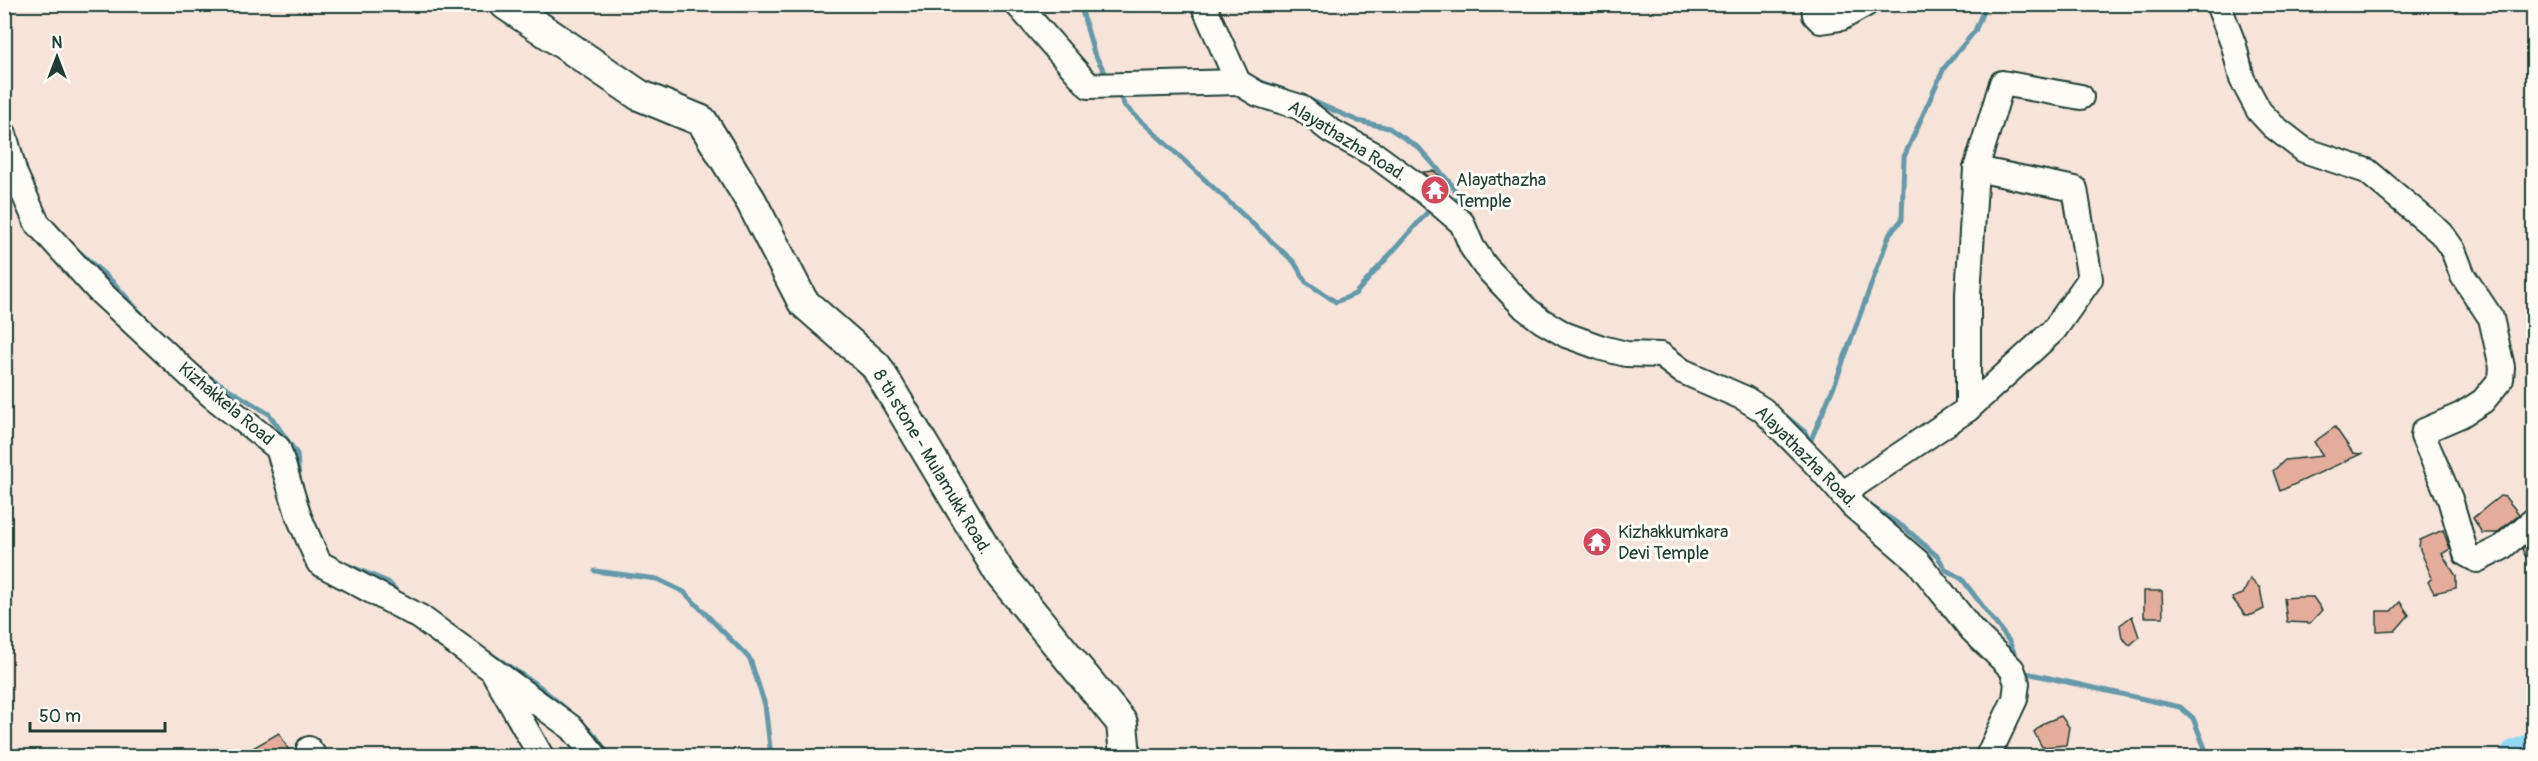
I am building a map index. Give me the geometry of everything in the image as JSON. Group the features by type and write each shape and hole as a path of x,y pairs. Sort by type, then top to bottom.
{"main road":[{"name":"8 th stone - Mulamukk Road.","path":"505,4 639,95 702,121 751,201 803,302 876,366 1001,575 1122,723 1125,756"}],"street":[{"path":"1017,4 1089,86 1238,82 1203,4"},
{"path":"1814,4 1815,15 1821,21 1841,18 1866,4"},
{"path":"2218,4 2234,46 2242,79 2259,111 2273,126 2304,150 2367,171 2436,229 2453,250 2463,276 2492,318 2502,367 2501,379 2492,393 2483,401 2460,415 2434,425 2424,431 2423,436 2450,499 2466,554 2477,560 2496,551 2534,519"},
{"name":"Alayathazha Road.","path":"1238,82 1258,94 1300,107 1331,131 1375,155 1437,201 1462,223 1472,247 1485,266 1525,308 1542,321 1566,335 1602,348 1626,354 1661,355 1707,384 1744,398 1762,410 1842,494 1918,562 1972,630 2012,669 2017,682 2015,699 1988,756"},
{"path":"1968,409 1968,294 1976,169 2002,83 2081,97"},
{"name":"Kizhakkela Road","path":"4,134 12,189 37,223 98,290 211,395 278,448 299,517 319,563 420,617 572,728 595,756"},
{"path":"1842,494 1968,409 2054,330 2090,279 2075,189 1976,169"},
{"name":"Kizhakkela Road","path":"491,669 541,756"}],"building":[{"path":"1434,171 1448,183 1444,189 1423,172"},
{"path":"2335,427 2353,453 2361,454 2280,491 2273,471 2285,460 2323,456 2314,442"},
{"path":"2500,496 2505,497 2519,514 2497,533 2482,533 2473,518"},
{"path":"2443,530 2450,549 2442,554 2456,576 2456,588 2434,593 2428,582 2432,578 2419,547 2420,540"},
{"path":"2534,539 2534,574 2522,549"},
{"path":"2250,579 2260,588 2264,609 2252,615 2245,615 2232,598 2243,594"},
{"path":"2144,591 2162,591 2163,617 2144,617"},
{"path":"2313,597 2322,610 2310,623 2287,622 2284,598"},
{"path":"2400,602 2409,615 2395,631 2377,632 2377,611 2391,611"},
{"path":"2132,616 2139,637 2130,645 2122,638 2120,625"},
{"path":"2061,716 2069,727 2066,745 2042,747 2034,732 2044,723"},
{"path":"279,733 292,756 239,756"}],"waterway":[{"path":"1080,4 1094,53 1108,78"},
{"path":"1810,442 1836,381 1890,233 1902,220 1904,157 1944,68 1975,31 1986,4"},
{"path":"1256,80 1287,91"},
{"path":"4,92 11,129"},
{"path":"1118,93 1125,106 1294,262 1306,282 1336,302 1355,294 1432,207"},
{"path":"1301,96 1358,121 1389,128 1419,148 1452,185 1464,212"},
{"path":"75,248 113,282 150,324"},
{"path":"203,373 269,414 297,454 299,480"},
{"path":"1776,408 1805,432 1811,444"},
{"path":"1866,503 1905,528 1938,557 1946,570 1962,579 2009,641 2017,659"},
{"path":"350,566 388,582 401,595"},
{"path":"595,571 657,579 684,592 750,659 765,705 771,756"},
{"path":"489,653 539,686 568,711"},
{"path":"2022,672 2180,707 2193,718 2208,756"},
{"path":"584,725 595,735 609,756"},
{"path":"2516,756 2534,749"}],"place":[{"name":"Alayathazha Temple","path":"1435,190"},
{"name":"Kizhakkumkara Devi Temple","path":"1597,542"}]}
